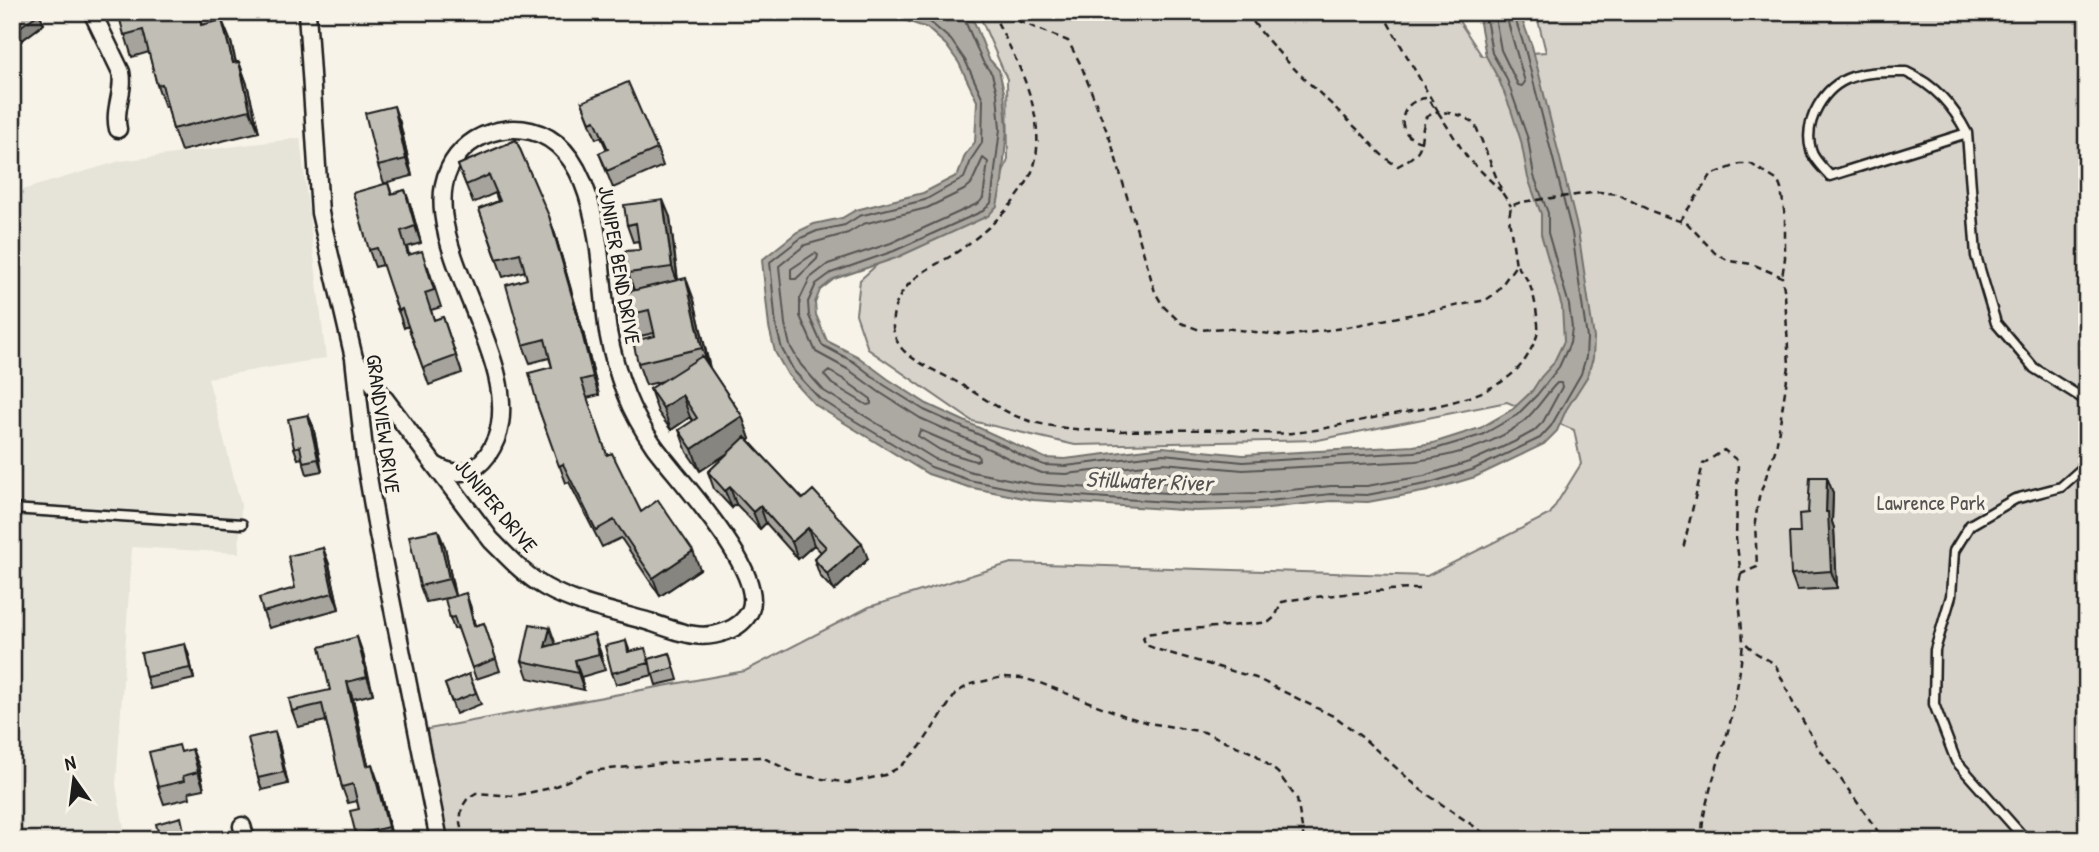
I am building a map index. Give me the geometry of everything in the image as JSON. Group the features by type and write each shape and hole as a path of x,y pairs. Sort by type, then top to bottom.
{"street":[{"path":"92,12 121,72 123,83 117,111 118,129"},
{"name":"GRANDVIEW DRIVE","path":"307,12 320,213 354,358 365,459 377,529 439,840"},
{"name":"JUNIPER BEND DRIVE","path":"435,465 459,473 477,466 492,448 497,436 501,409 498,381 449,239 442,198 447,172 463,149 488,134 518,129 533,132 561,146 585,184 592,213 615,365 634,414 654,445 732,547 753,592 750,611 731,631"},
{"name":"JUNIPER DRIVE","path":"354,358 491,540 516,565 541,584 583,603 696,636 731,631"}],"lane":[{"path":"1967,133 1830,176 1811,152 1810,127 1818,105 1835,84 1853,76 1906,72 1924,80 1936,90 1955,111 1967,133 1976,256 1996,323 2034,368 2087,401"},
{"path":"2026,840 1956,761 1934,704 1936,650 1951,596 1954,551 1969,525 2015,499 2061,487 2087,464"},
{"path":"12,509 242,524"}],"path":[{"path":"994,12 1068,41 1081,65 1111,142 1155,292 1163,306 1181,323 1200,330 1224,328 1286,335 1342,328 1486,300 1496,293 1516,265"},
{"path":"994,12 1013,52 1033,107 1037,159 1026,183 991,226 956,253 911,280 897,298 892,317 894,339 907,353 1006,411 1032,422 1150,432 1216,430 1265,434 1296,433 1439,406 1486,390 1524,365 1539,334 1532,287 1516,265 1509,218 1511,206 1467,157 1382,12"},
{"path":"1247,12 1283,59 1388,161 1398,166 1413,157 1422,146 1426,117 1438,111"},
{"path":"1423,142 1410,136 1402,118 1410,103 1420,98 1426,98 1438,111 1462,116 1475,124 1503,194"},
{"path":"1680,221 1711,175 1740,164 1751,164 1778,181 1781,189 1785,245 1782,278 1786,295 1789,366 1776,448 1755,522 1757,567 1741,574"},
{"path":"1511,206 1577,194 1618,194 1651,211 1688,224 1715,253 1729,261 1752,264 1782,278"},
{"path":"1683,549 1703,464 1724,450 1738,461 1736,539 1741,574 1738,588 1743,641 1730,725 1709,801 1703,813 1703,840"},
{"path":"1419,589 1392,589 1315,598 1298,597 1282,601 1275,617 1269,622 1218,628 1177,629 1146,634 1143,638 1146,645 1159,650 1256,678 1336,718 1363,738 1421,790 1493,840"},
{"path":"1743,641 1756,653 1775,664 1816,744 1884,840"},
{"path":"463,840 460,822 462,807 468,798 476,793 513,796 551,788 590,772 717,758 762,757 798,775 848,783 885,775 900,767 920,747 957,692 971,684 1003,677 1040,683 1149,723 1204,732 1255,754 1278,773 1297,799 1304,840"}],"shaded area":[{"path":"300,138 326,358 208,378 241,505 239,553 132,547 116,785 126,840 12,840 12,193 120,161"}],"green space":[{"name":"Lawrence Park","path":"978,12 1453,12 1482,56 1546,52 1536,12 2087,12 2087,840 446,840 423,730 745,671 869,607 1011,563 1427,576 1550,514 1581,464 1574,430 1507,402 1318,440 1075,445 972,421 868,349 856,314 860,280 900,244 991,207 1008,159 1007,79"}],"water":[{"name":"Stillwater River","path":"893,12 967,12 975,24 989,59 999,70 1004,92 1007,129 997,206 988,216 896,258 834,279 820,290 815,303 816,315 827,341 857,356 927,404 1045,458 1065,459 1163,447 1243,455 1413,446 1433,443 1480,428 1513,409 1532,391 1553,364 1564,341 1562,307 1541,234 1541,214 1528,178 1521,141 1499,80 1486,56 1478,12 1519,12 1532,46 1578,231 1594,338 1593,358 1587,377 1566,410 1557,431 1544,444 1475,477 1428,491 1368,502 1331,501 1260,509 1196,511 1033,500 968,487 928,474 814,404 788,375 775,352 769,327 762,260 797,232 814,224 923,193 958,175 965,155 975,142 977,101 959,63 946,45 927,28 898,18"}],"building":[{"path":"12,12 40,13 17,29 12,23"},
{"path":"118,12 198,12 201,25 222,20 233,63 239,62 250,110 173,129 162,84 157,85 143,30 124,35"},
{"path":"628,82 657,149 607,171 599,153 608,149 595,120 590,122 582,102"},
{"path":"394,106 406,159 378,166 365,113"},
{"path":"516,140 549,216 593,377 581,380 607,455 612,453 641,512 658,500 693,551 653,578 614,520 596,530 563,464 559,466 529,373 552,367 545,339 523,345 506,285 527,279 520,253 497,259 479,209 500,201 489,175 466,185 458,165"},
{"path":"388,183 391,194 405,190 415,226 401,231 408,255 422,251 434,290 425,293 434,320 443,317 456,356 423,368 402,309 398,311 377,248 369,250 353,193"},
{"path":"663,200 672,267 628,273 625,251 640,250 636,223 627,225 624,205"},
{"path":"686,278 702,348 638,363 633,341 655,336 649,310 628,315 623,293"},
{"path":"702,356 742,416 692,449 679,430 697,418 682,395 663,408 650,389"},
{"path":"308,415 318,459 303,462 300,446 294,448 288,419"},
{"path":"745,437 803,499 813,490 862,543 827,574 814,559 826,547 808,528 792,542 760,506 753,512 730,487 725,491 708,472"},
{"path":"1810,477 1827,477 1826,512 1831,571 1791,574 1789,533 1800,533 1799,514 1808,513"},
{"path":"438,530 449,579 420,586 409,536"},
{"path":"323,548 333,593 263,612 259,598 295,588 288,556"},
{"path":"466,593 474,626 484,623 496,659 472,668 454,617 450,618 445,599"},
{"path":"530,624 550,628 545,647 594,634 599,654 575,660 578,673 522,661"},
{"path":"357,637 367,677 347,682 366,766 372,764 388,827 356,835 350,811 359,809 353,784 342,787 322,704 292,711 289,699 330,690 320,647"},
{"path":"626,641 628,652 645,648 649,663 612,673 605,646"},
{"path":"185,644 190,668 146,677 141,653"},
{"path":"670,653 674,668 652,674 649,659"},
{"path":"469,674 476,693 452,702 445,684"},
{"path":"275,732 284,772 258,778 248,738"},
{"path":"179,745 181,752 192,749 198,772 183,776 184,781 158,787 149,752"},
{"path":"181,817 186,840 160,840 156,824"}]}
